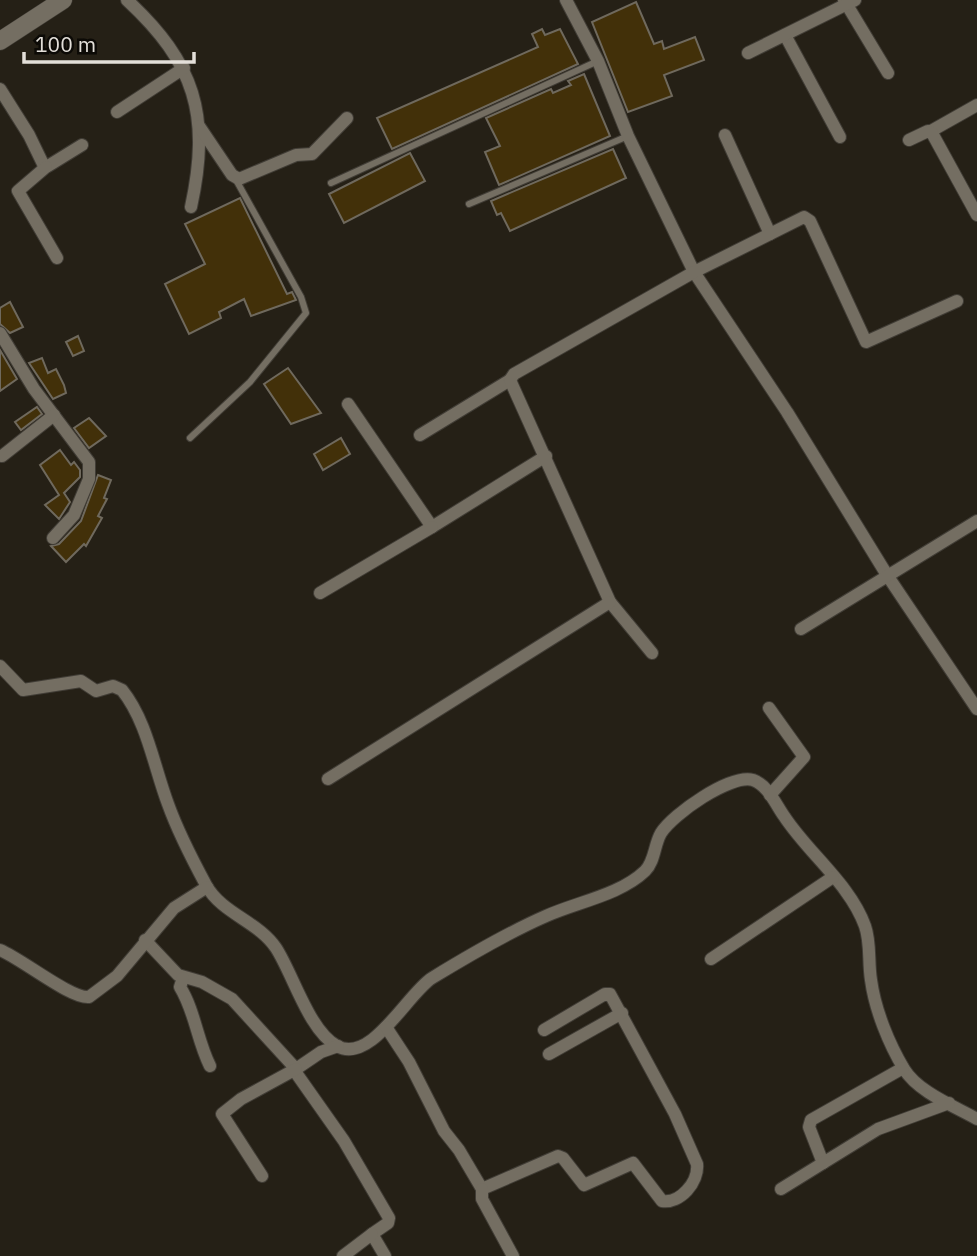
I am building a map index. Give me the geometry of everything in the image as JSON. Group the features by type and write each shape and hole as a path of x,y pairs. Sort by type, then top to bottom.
{"main road":[{"path":"0,41 63,0"}],"street":[{"path":"127,0 174,50 193,94 199,159 191,206"},
{"path":"566,0 598,61 628,136 694,272 787,412 887,575 977,709"},
{"path":"748,53 849,2 888,73"},
{"path":"785,35 840,137"},
{"path":"117,112 184,68"},
{"path":"0,89 46,167"},
{"path":"909,140 977,105"},
{"path":"196,123 235,178 296,155 312,154 346,118"},
{"path":"931,131 977,215"},
{"path":"725,135 770,233"},
{"path":"57,258 18,191 46,167 82,145"},
{"path":"420,435 510,380 514,374 694,272 804,217 808,218 866,342 957,301"},
{"path":"0,333 34,389 90,469 74,515 53,538"},
{"path":"510,380 610,601 652,653"},
{"path":"348,404 432,527"},
{"path":"2,456 54,415"},
{"path":"320,593 545,457"},
{"path":"801,629 977,521"},
{"path":"328,779 610,601"},
{"path":"0,666 23,690 81,681 96,691 113,685 122,690 152,752 176,823 207,887 223,907 265,935 276,948 298,995 329,1040 338,1046"},
{"path":"769,708 804,757 770,794"},
{"path":"262,1177 222,1114 241,1099 295,1070 321,1052 338,1046 356,1048 386,1027 432,978 526,925 617,888 643,872 664,829 699,800 743,780 760,784 770,794 799,838 854,904 865,926 875,1003 903,1068 915,1083 977,1119"},
{"path":"711,959 832,877"},
{"path":"0,950 80,998 97,992 117,976 174,908 207,887"},
{"path":"145,940 171,970 183,978 202,982 232,999 295,1070 344,1141 389,1217 388,1223 343,1256"},
{"path":"183,978 180,987 189,1002 199,1043 210,1066"},
{"path":"482,1189 558,1156 563,1158 584,1185 633,1163 662,1201 669,1202 682,1196 696,1173 697,1164 622,1013 608,993 544,1030"},
{"path":"549,1054 622,1013"},
{"path":"386,1027 412,1069 444,1131 459,1150 482,1189 482,1199 513,1256"},
{"path":"823,1163 809,1127 811,1120 903,1068"},
{"path":"780,1189 888,1124 949,1102"},
{"path":"372,1234 385,1256"}],"lane":[{"path":"331,183 598,61"},
{"path":"468,204 628,136"},
{"path":"190,438 250,382 306,313 301,297 235,178"}],"building":[{"path":"636,2 654,44 662,41 664,49 695,37 704,60 664,75 672,96 628,112 592,22"},
{"path":"542,29 545,35 560,29 578,64 392,149 377,118 538,47 532,34"},
{"path":"584,74 610,136 499,185 485,152 500,146 486,118 551,89 553,93 571,85 568,81"},
{"path":"613,149 626,178 510,231 501,213 497,215 491,201"},
{"path":"410,153 425,181 344,223 329,194"},
{"path":"240,198 287,294 292,292 296,300 251,316 244,299 219,312 221,318 189,334 165,284 205,264 185,224"},
{"path":"10,302 23,327 10,333 0,324 0,308"},
{"path":"78,336 84,351 73,356 66,342"},
{"path":"0,350 17,379 0,391"},
{"path":"42,358 48,373 56,369 64,385 66,393 53,399 29,363"},
{"path":"288,368 321,413 291,424 264,384"},
{"path":"37,407 42,414 21,430 15,422"},
{"path":"89,418 106,436 89,448 74,428"},
{"path":"341,438 350,454 323,470 314,454"},
{"path":"60,450 71,465 74,462 80,470 80,477 64,493 70,502 59,519 45,505 59,495 40,465"},
{"path":"98,475 111,480 104,498 107,499 98,516 102,518 86,546 84,544 66,562 51,546 59,544 81,521"}]}
